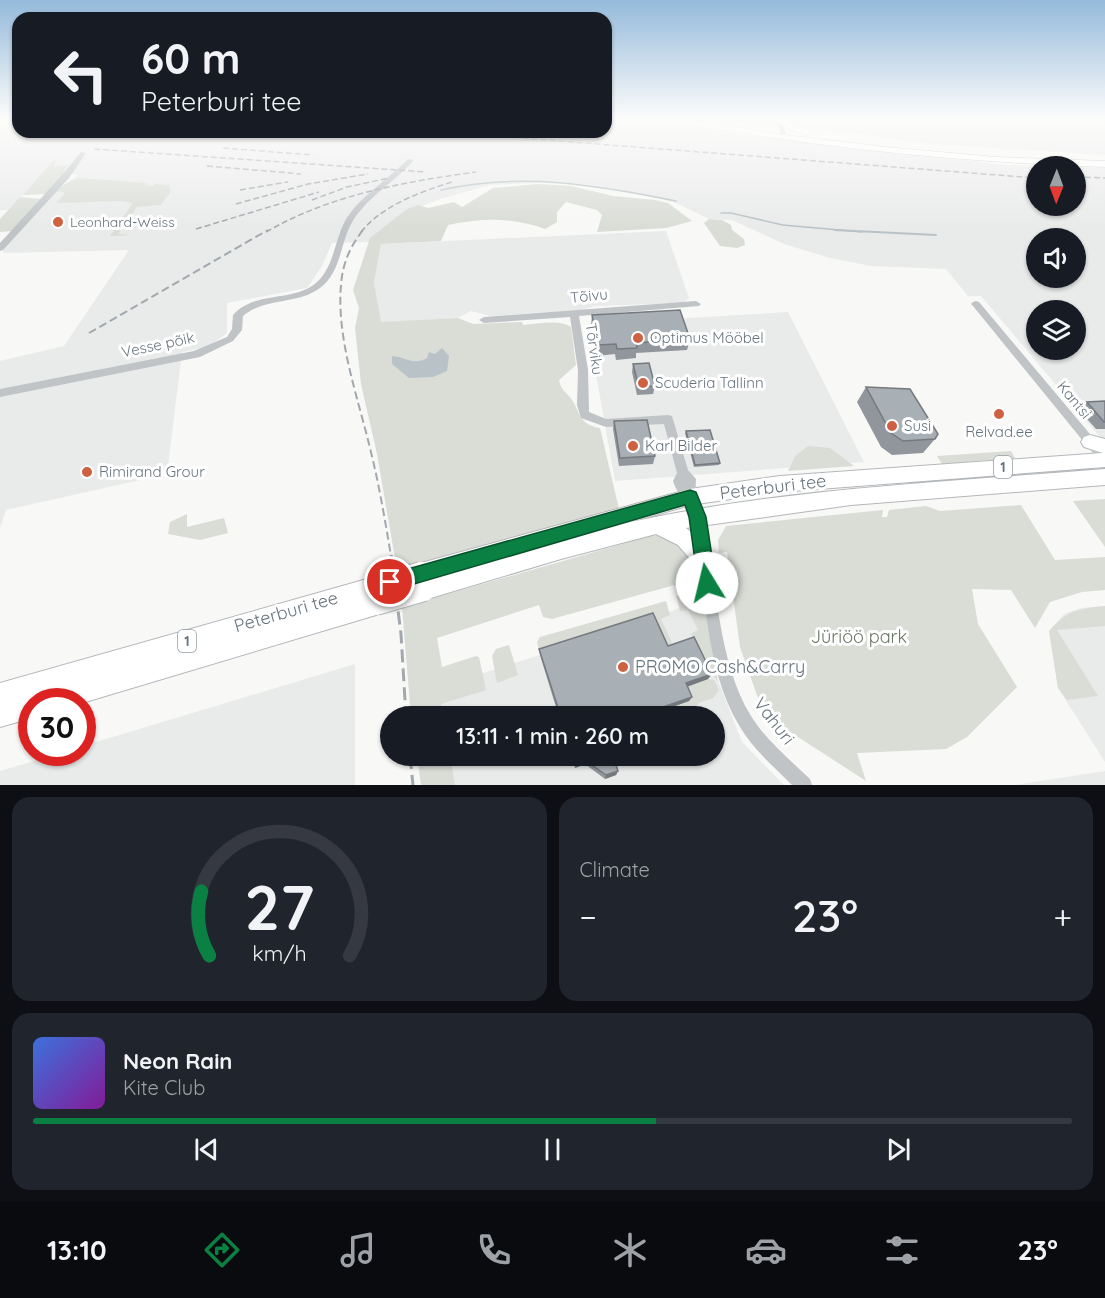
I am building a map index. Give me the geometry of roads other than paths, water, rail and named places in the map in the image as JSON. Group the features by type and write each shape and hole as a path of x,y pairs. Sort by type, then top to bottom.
{"highway":[{"name":"Peterburi tee","path":"89,688 690,497 780,484 1105,460"},
{"name":"Peterburi tee","path":"422,582 698,517 788,504 1105,477"},
{"path":"1033,483 1105,487"},
{"path":"656,526 681,534 696,548 704,561"},
{"name":"Peterburi tee","path":"0,695 375,596"},
{"path":"0,716 18,710"}],"main road":[{"path":"948,155 1105,162"},
{"path":"996,155 1105,162"}],"street":[{"path":"0,248 66,176 81,155"},
{"name":"Vesse põik","path":"0,393 196,354 222,343 237,330 238,315 247,306 317,286 325,279 347,224 356,211 410,160"},
{"name":"Tõivu","path":"484,320 696,304"},
{"name":"Kantsi","path":"976,304 1097,444 1105,460"},
{"name":"Tõrviku","path":"574,313 584,382 580,401 585,415 592,420 606,423 668,419 683,473"},
{"name":"Vahuri","path":"683,473 679,481 681,490 690,497 698,517 725,671 735,702 754,734 804,785"}],"waterway":[{"path":"441,190 500,182 530,181 588,186 676,201"},
{"path":"721,213 731,213 783,225 845,230"},
{"path":"835,230 845,230"},
{"path":"845,230 936,235"},
{"path":"845,230 862,232"}],"railway":[{"path":"175,155 426,172"},
{"path":"308,155 313,155"},
{"path":"734,155 1026,177"},
{"path":"207,166 301,174"},
{"path":"266,232 290,219 341,199 421,180 476,172"},
{"path":"236,204 308,184 368,174"},
{"path":"1086,177 1105,178"},
{"path":"312,200 347,187 389,178"},
{"path":"240,190 288,182"},
{"path":"363,230 391,207 415,195 452,182"},
{"path":"196,229 319,192"},
{"path":"89,333 268,230"},
{"path":"363,230 343,269 340,297 341,319 348,363 382,502 391,556"},
{"path":"391,555 401,634 405,706"},
{"path":"411,766 413,785"}],"place":[{"name":"Leonhard-Weiss","path":"58,222"},
{"name":"Optimus Mööbel","path":"638,338"},
{"name":"Scuderia Tallinn","path":"643,383"},
{"name":"Relvad.ee","path":"999,414"},
{"name":"Susi","path":"892,426"},
{"name":"Karl Bilder","path":"633,446"},
{"name":"Rimirand Grour","path":"87,472"},
{"name":"PROMO Cash&Carry","path":"623,667"}],"park label":[{"name":"Jüriöö park","path":"859,637"}]}
